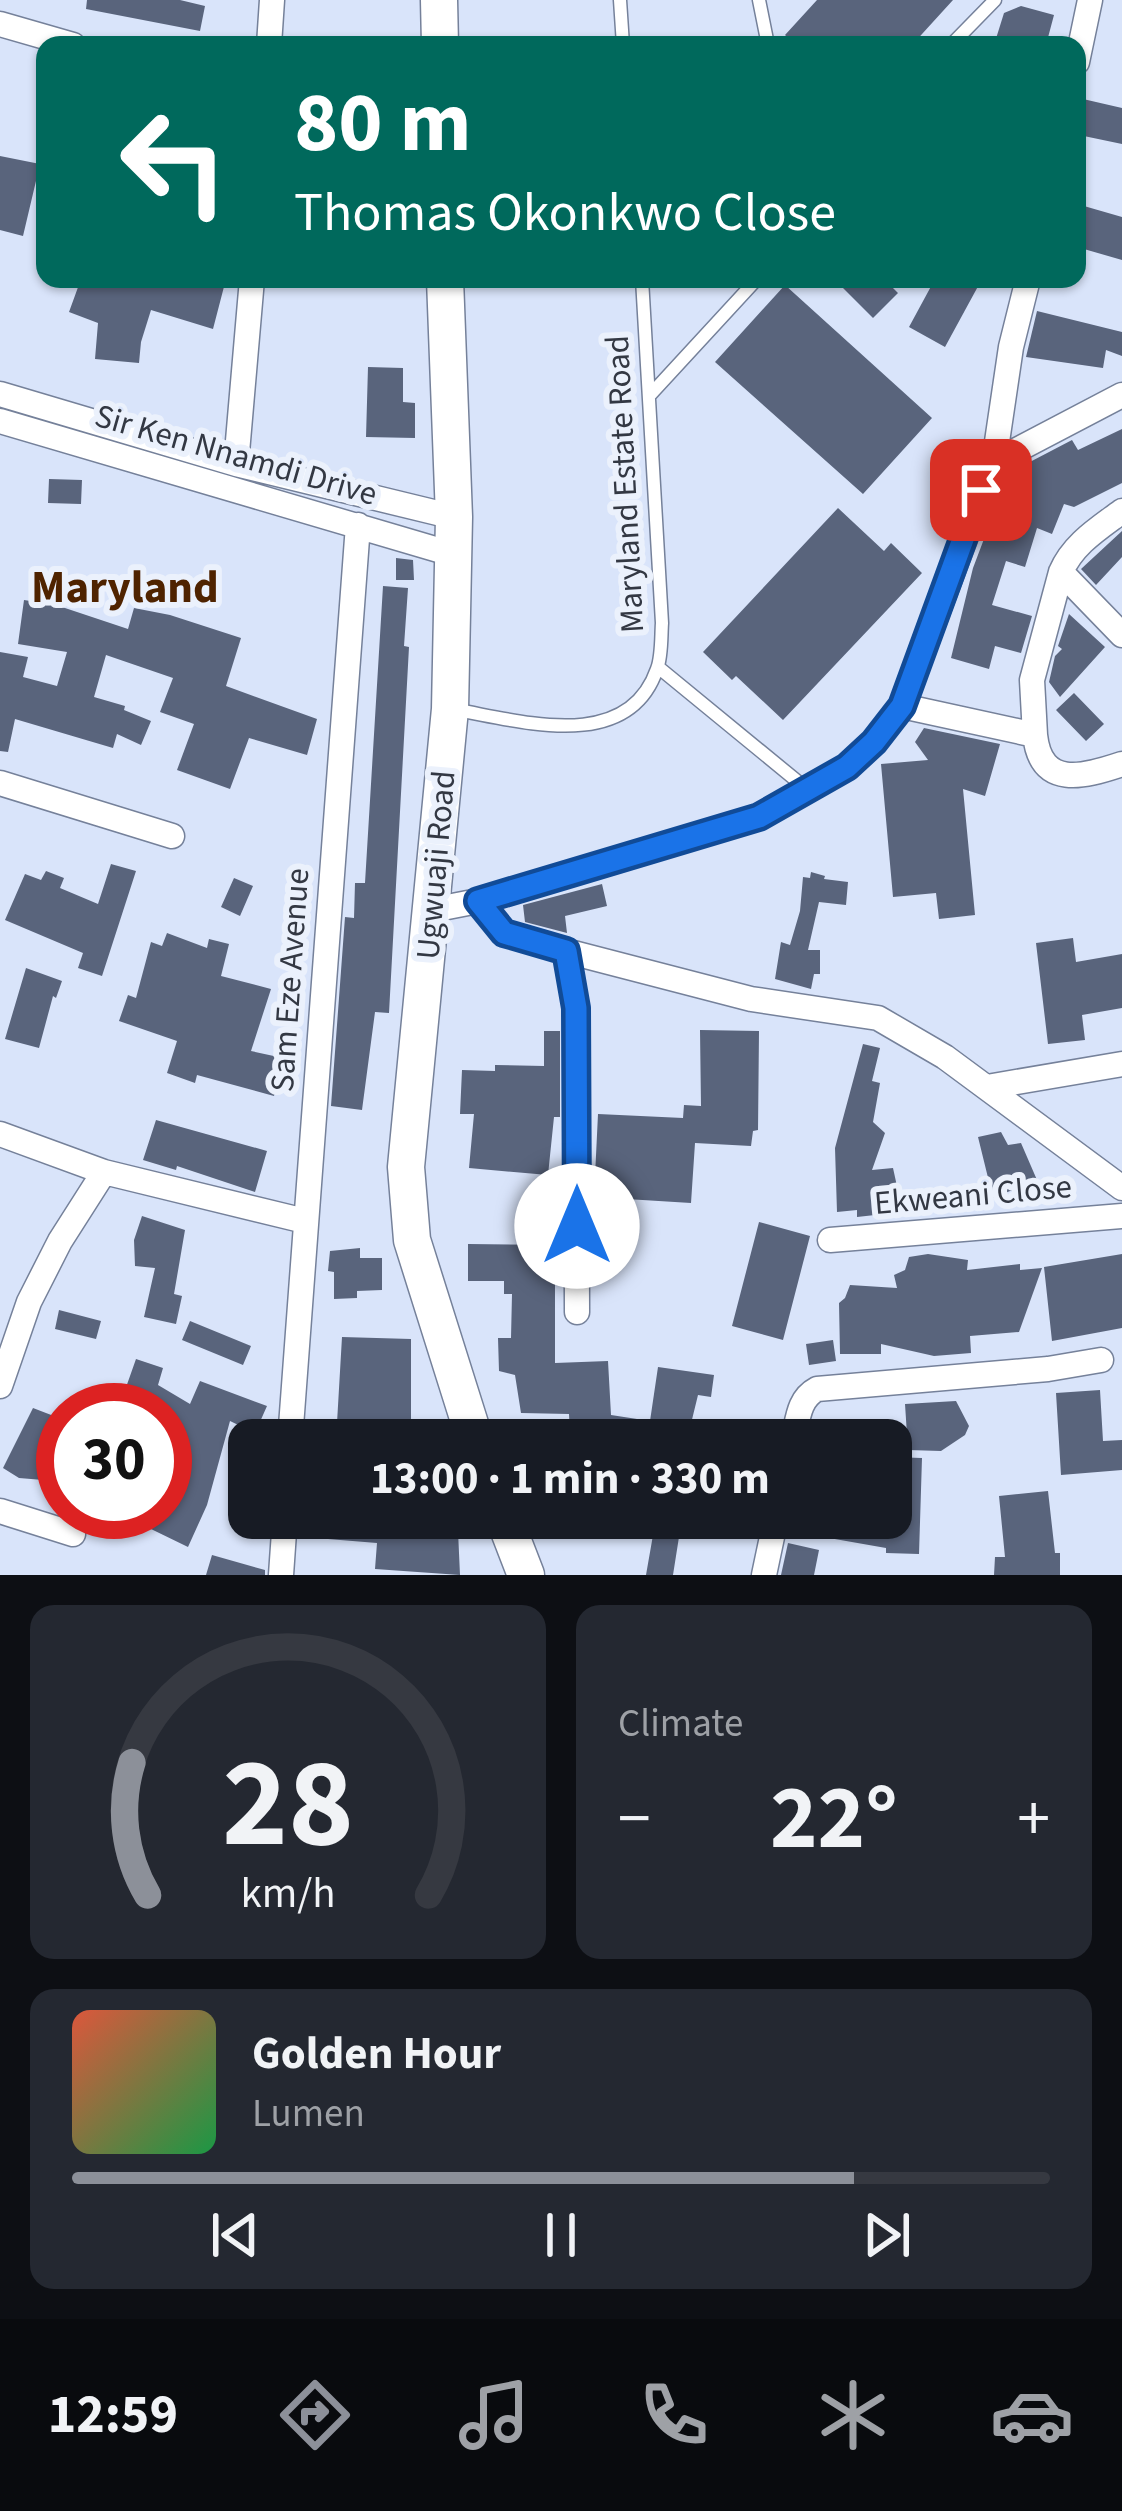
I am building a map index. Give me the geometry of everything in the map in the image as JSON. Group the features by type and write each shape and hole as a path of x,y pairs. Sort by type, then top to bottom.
{"main road":[{"path":"439,0 440,36"},
{"name":"Ugwuaji Road","path":"445,288 454,517 450,709 408,1131 407,1202 423,1279 468,1419"},
{"path":"512,1539 526,1575"}],"street":[{"path":"269,36 272,0"},
{"path":"1082,36 1090,0"},
{"path":"0,23 43,36"},
{"path":"236,464 251,288"},
{"path":"432,910 478,901 759,817 847,767 874,742 902,706 994,462 1011,347 1026,288"},
{"name":"Sir Ken Nnamdi Drive","path":"0,394 236,464 454,517"},
{"path":"994,462 1122,395"},
{"name":"Sir Ken Nnamdi Drive","path":"0,421 452,554"},
{"path":"1122,511 1068,556 1032,680 1042,761 1066,775 1122,764"},
{"name":"Sam Eze Avenue","path":"291,1419 358,525"},
{"path":"1061,572 1122,635"},
{"path":"902,706 1036,734"},
{"path":"0,783 172,836"},
{"path":"478,901 504,933 751,999 878,1018 987,1087 1122,1188"},
{"path":"566,951 576,1008 578,1312"},
{"path":"987,1087 1122,1064"},
{"path":"0,1134 104,1172 305,1221"},
{"path":"0,1386 29,1302 60,1241 104,1172"},
{"name":"Ekweani Close","path":"830,1240 1122,1216"},
{"path":"798,1419 806,1394 817,1389 1101,1360"},
{"path":"0,1511 36,1522"},
{"path":"280,1575 283,1539"},
{"path":"764,1575 772,1539"}],"lane":[{"path":"620,0 622,36"},
{"path":"759,0 766,36"},
{"path":"960,36 995,0"},
{"name":"Maryland Estate Road","path":"450,709 584,727 627,708 646,689 658,667 662,622 643,288"},
{"path":"651,394 749,288"},
{"path":"658,667 808,790"}],"building":[{"path":"87,0 180,0 205,6 200,31 86,9"},
{"path":"817,0 953,0 920,36 785,35"},
{"path":"1021,6 1054,15 1048,36 997,36 1004,13"},
{"path":"1086,100 1122,108 1122,144 1086,136"},
{"path":"0,156 36,163 23,236 0,230"},
{"path":"1086,207 1122,217 1122,260 1086,250"},
{"path":"78,288 224,288 213,329 151,310 139,363 95,359 98,323 69,312"},
{"path":"782,288 788,288 932,418 863,494 715,362"},
{"path":"843,288 893,288 898,293 873,318"},
{"path":"930,288 977,288 945,347 909,327"},
{"path":"1037,311 1122,332 1122,356 1106,350 1103,368 1026,357"},
{"path":"368,367 403,368 403,402 415,403 415,438 366,437"},
{"path":"1122,429 1122,483 1074,507 1064,504 1052,534 1037,528 1025,567 1006,561 992,605 1032,616 1021,653 995,646 989,669 951,658 973,568 1009,473 1072,440 1078,450"},
{"path":"49,479 82,480 81,504 48,503"},
{"path":"838,508 884,551 891,543 922,573 783,720 703,652"},
{"path":"1122,531 1122,557 1096,585 1081,569"},
{"path":"396,558 413,560 414,580 396,580"},
{"path":"383,586 408,588 404,646 409,647 389,1013 375,1012 362,1110 331,1106 345,917 354,918 355,883 365,883"},
{"path":"24,600 56,605 128,629 134,608 241,638 226,686 317,719 307,755 249,738 230,789 177,770 194,724 160,712 173,678 106,655 94,697 125,706 124,710 151,721 141,745 117,734 113,748 15,719 8,752 0,751 0,652 28,657 23,677 57,686 67,652 18,644"},
{"path":"1069,614 1105,647 1060,697 1049,682"},
{"path":"1074,693 1104,724 1086,741 1056,710"},
{"path":"924,728 1000,744 985,796 963,789 975,915 939,919 936,893 893,897 881,764 928,760 915,742"},
{"path":"111,864 136,871 102,976 78,968 83,953 5,920 25,874 41,880 46,871 64,878 60,888 98,904"},
{"path":"811,872 848,882 846,905 819,902 808,950 820,950 820,974 814,974 811,989 775,979 781,942 790,945 803,877 810,878"},
{"path":"234,878 253,886 240,916 221,907"},
{"path":"602,884 607,906 565,916 567,933 525,922 523,905"},
{"path":"167,933 207,948 209,939 229,944 221,976 271,989 251,1051 283,1058 274,1096 197,1075 195,1083 167,1073 177,1041 119,1021 128,995 136,998 151,942 162,946"},
{"path":"1073,938 1076,962 1122,954 1122,1008 1082,1015 1085,1040 1048,1044 1036,943"},
{"path":"26,968 62,981 56,998 53,996 39,1048 5,1039"},
{"path":"700,1030 759,1031 758,1130 753,1131 751,1146 695,1143 691,1203 594,1197 598,1114 683,1118 684,1105 701,1106"},
{"path":"544,1031 560,1031 560,1117 554,1117 548,1175 469,1168 474,1114 460,1114 462,1070 544,1066"},
{"path":"863,1044 880,1048 872,1081 880,1083 873,1122 885,1133 872,1170 893,1168 900,1200 885,1206 884,1214 857,1217 857,1210 837,1212 835,1148"},
{"path":"156,1120 267,1151 255,1192 143,1160"},
{"path":"1001,1132 1008,1145 1021,1143 1037,1180 993,1198 978,1137"},
{"path":"142,1216 185,1230 174,1294 182,1296 176,1324 144,1317 155,1268 135,1266 134,1240"},
{"path":"759,1222 810,1236 783,1340 732,1326"},
{"path":"468,1244 555,1245 555,1363 608,1361 611,1415 637,1419 521,1413 515,1375 499,1371 498,1338 511,1338 512,1294 504,1294 504,1281 468,1281"},
{"path":"360,1248 360,1258 382,1258 382,1290 357,1291 357,1298 334,1299 334,1272 328,1271 330,1251"},
{"path":"928,1254 968,1260 967,1270 1020,1264 1020,1270 1042,1268 1019,1332 970,1336 971,1353 934,1356 881,1344 881,1354 840,1354 839,1303 850,1285 897,1288 894,1275 905,1270 909,1257"},
{"path":"1122,1254 1122,1328 1052,1341 1044,1267"},
{"path":"59,1310 101,1321 96,1339 55,1329"},
{"path":"190,1321 251,1346 243,1365 182,1340"},
{"path":"342,1337 411,1339 411,1419 337,1419"},
{"path":"833,1340 836,1361 809,1365 806,1344"},
{"path":"136,1359 163,1368 159,1383 128,1383"},
{"path":"658,1367 714,1375 711,1397 698,1395 692,1419 650,1419"},
{"path":"200,1381 267,1406 261,1419 228,1419 207,1505 192,1538 192,1399"},
{"path":"1100,1390 1103,1441 1122,1440 1122,1470 1061,1475 1056,1393"},
{"path":"956,1401 969,1426 965,1435 941,1451 912,1450 912,1419 906,1419 905,1404"},
{"path":"36,1409 36,1479 19,1478 3,1468"},
{"path":"912,1458 922,1458 919,1554 886,1553 886,1548 835,1539 912,1539"},
{"path":"1048,1491 1060,1575 994,1575 995,1557 1005,1557 999,1496"},
{"path":"328,1539 458,1539 460,1575 375,1569 377,1543"},
{"path":"652,1539 679,1539 673,1575 646,1575"},
{"path":"788,1543 819,1550 814,1575 781,1575"},
{"path":"212,1555 265,1570 265,1575 206,1575"}],"district":[{"name":"Maryland","path":"125,588"}],"route":[{"path":"577,1226 576,1008 566,951 504,933 478,901 759,817 847,767 902,706 981,490"}]}
